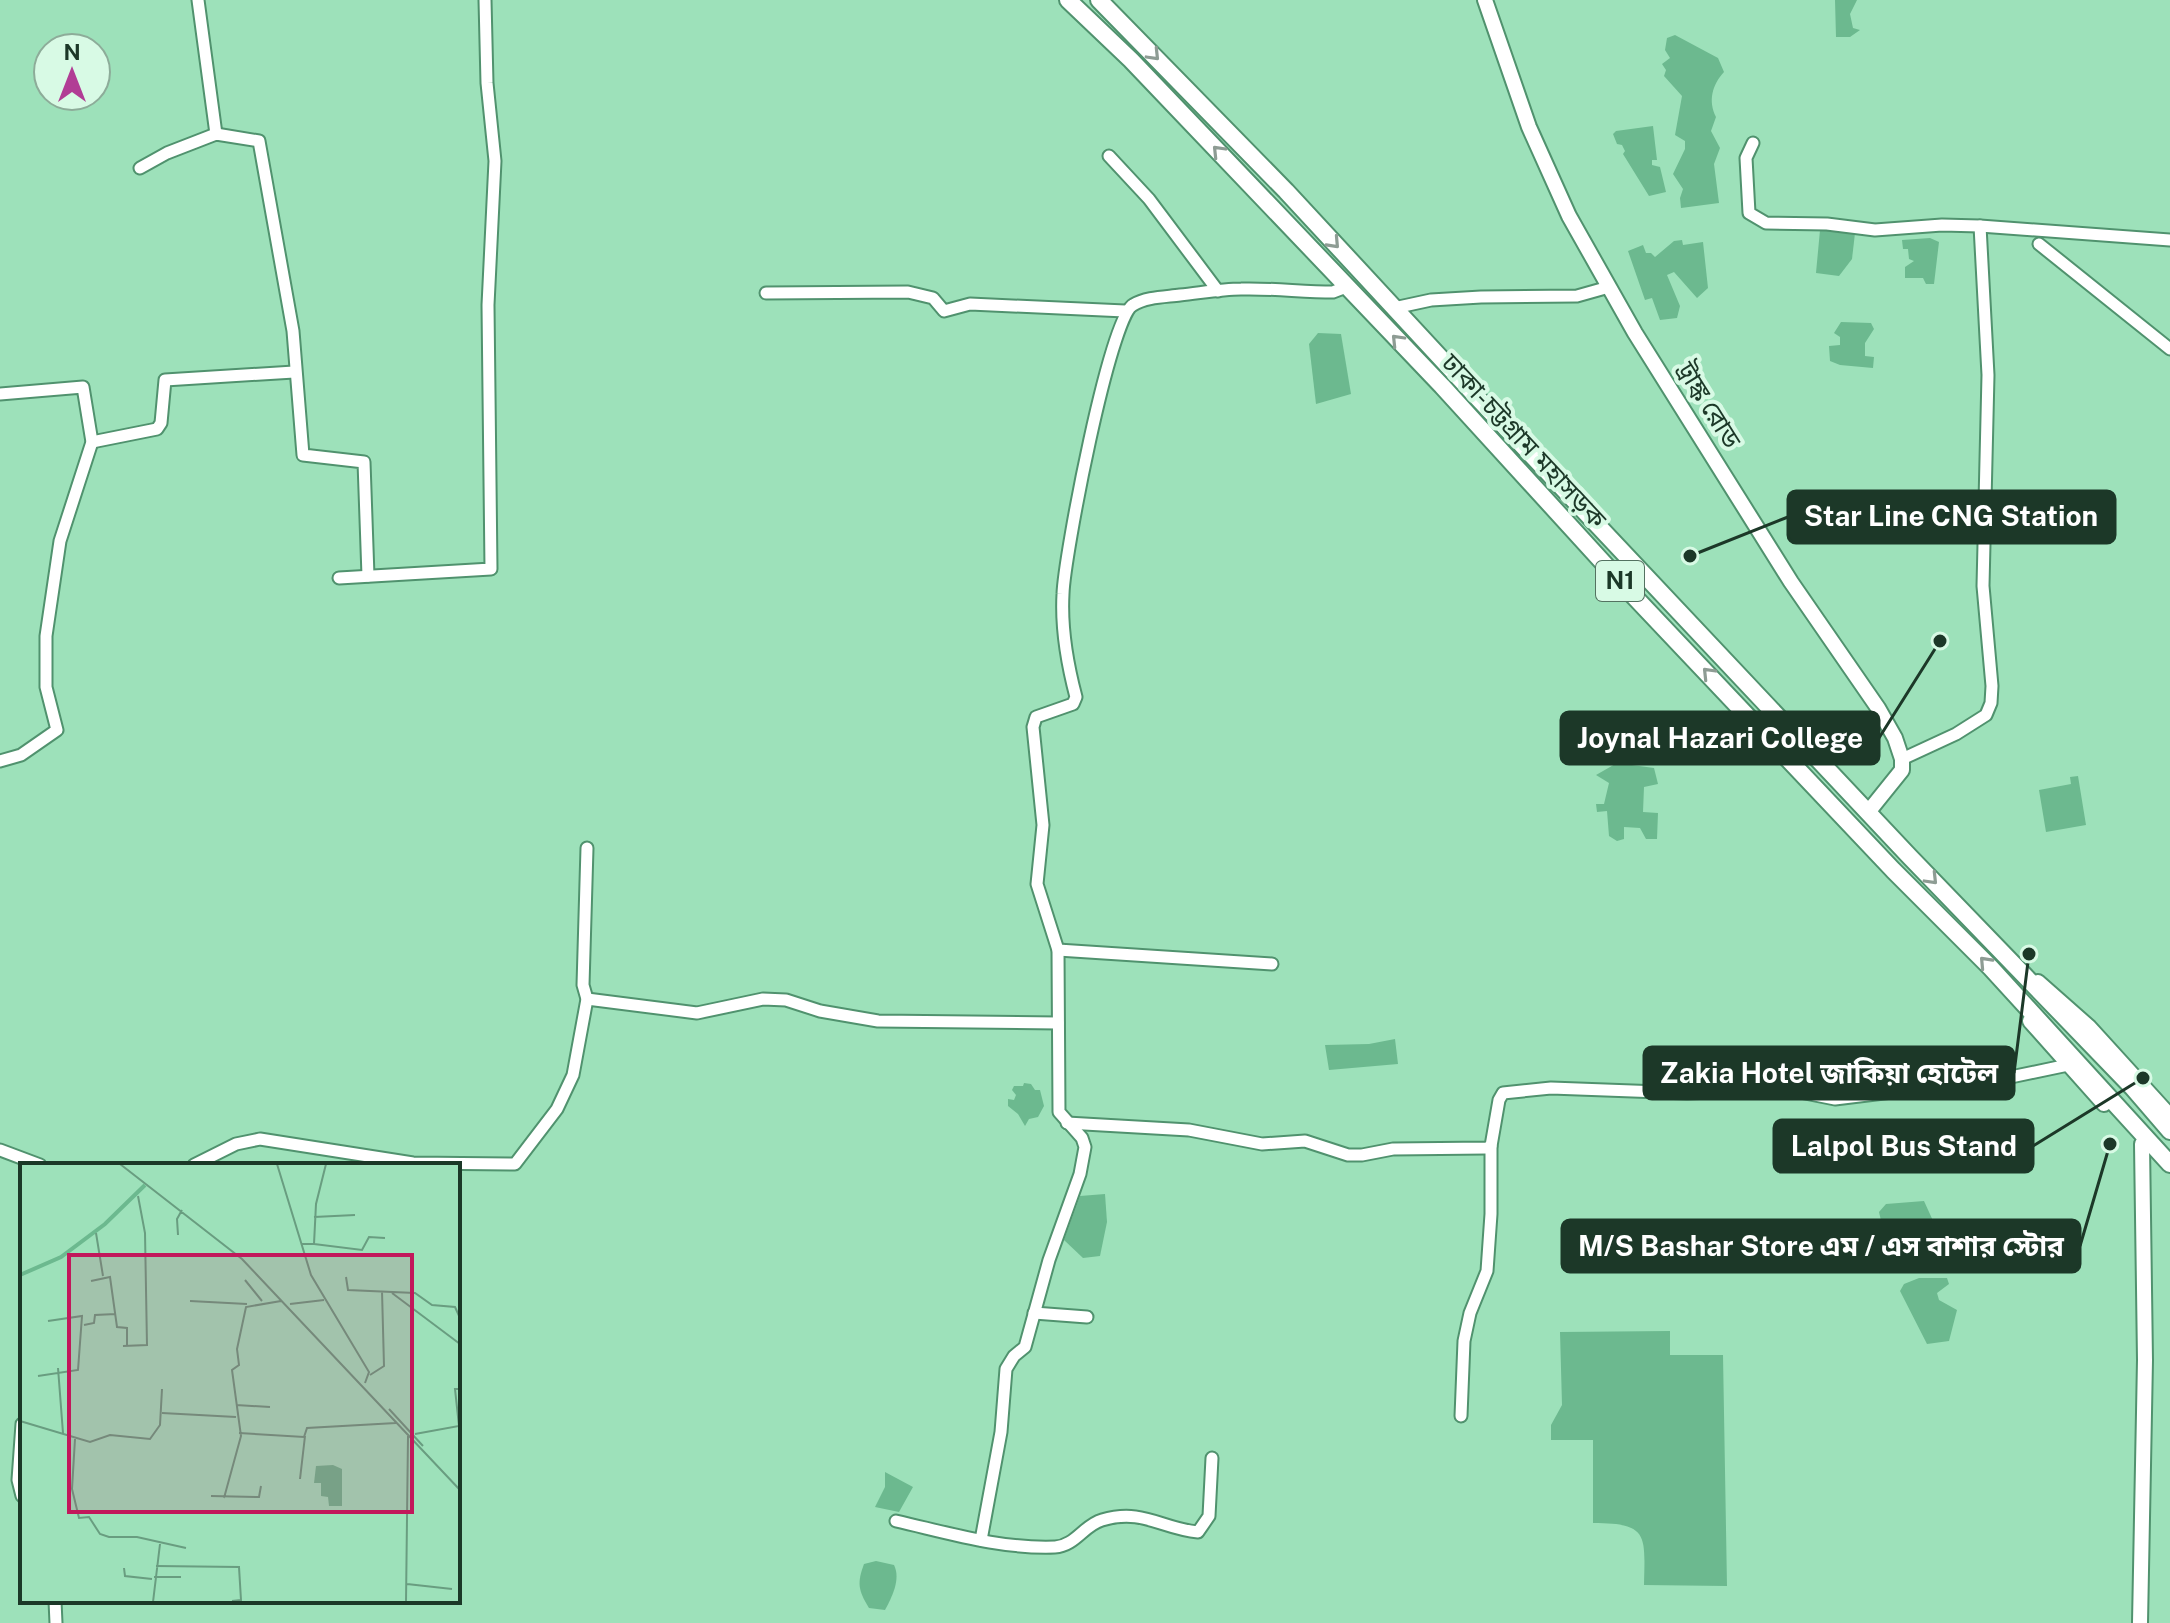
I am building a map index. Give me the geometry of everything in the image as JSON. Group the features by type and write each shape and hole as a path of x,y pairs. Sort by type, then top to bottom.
{"highway":[{"name":"ঢাকা-চট্টগ্রাম মহাসড়ক","path":"1068,0 1131,60 1442,386 1629,591 1893,870 2006,984 2167,1168"},
{"name":"ঢাকা-চট্টগ্রাম মহাসড়ক","path":"1099,0 1286,191 1909,856 2133,1088 2170,1131"},
{"path":"1741,708 1755,706 1758,699 1756,692"},
{"path":"1765,734 1762,727 1766,718 1777,716 1783,720"},
{"path":"1893,870 1909,856"}],"main road":[{"name":"ট্রাঙ্ক রোড","path":"1485,0 1529,127 1569,216 1635,333 1791,582 1878,708 1895,738 1902,759"},
{"path":"1869,811 1902,770 1902,759"},
{"path":"2024,974 2043,984 2089,1027 2170,1116"},
{"path":"2006,984 2016,1005 2068,1065 2167,1168"},
{"path":"2140,1623 2145,1360 2142,1144"},
{"path":"2143,1178 2146,1168 2151,1165 2167,1168"}],"street":[{"path":"198,0 216,134"},
{"path":"339,578 491,569 488,305 495,161 487,83 485,0"},
{"path":"140,168 167,153 216,134 259,141 293,331 303,455 364,462 368,576"},
{"path":"1753,143 1746,158 1749,213 1766,223 1827,224 1875,230 1942,225 1980,226 2170,240"},
{"path":"1109,156 1149,199 1218,291"},
{"path":"1902,759 1956,734 1986,715 1991,703 1983,586 1988,375 1980,226"},
{"path":"2039,244 2170,349"},
{"path":"981,1540 1001,1432 1006,1369 1014,1356 1025,1347 1049,1260 1080,1174 1085,1147 1082,1138 1059,1112 1058,950 1037,884 1043,825 1033,727 1036,717 1073,704 1076,697 1065,647 1063,593 1089,437 1125,311 1134,304 1160,297 1241,289 1333,292 1346,287"},
{"path":"1394,308 1431,300 1577,296 1609,287"},
{"path":"766,293 908,292 933,298 944,311 970,304 1125,311"},
{"path":"92,442 157,429 161,423 165,380 294,372"},
{"path":"0,394 83,387 92,442 60,541 46,636 46,687 57,730 21,755 0,761"},
{"path":"460,1163 515,1164 557,1109 573,1075 587,999 583,985 587,848"},
{"path":"1058,950 1272,964"},
{"path":"587,999 697,1013 763,999 786,1000 820,1011 878,1021 1058,1023"},
{"path":"1461,1416 1466,1333 1470,1313 1487,1271 1491,1146 1503,1093 1551,1088 1687,1093 1785,1089 1835,1099 2006,1078 2068,1065"},
{"path":"1067,1123 1189,1130 1262,1144 1305,1141 1348,1155 1393,1149 1491,1146"},
{"path":"198,1163 236,1144 260,1139 301,1143 413,1163"},
{"path":"0,1150 35,1163"},
{"path":"1034,1313 1087,1317"},
{"path":"20,1452 20,1488"},
{"path":"896,1521 1000,1546 1058,1547 1071,1543 1097,1521 1114,1517 1147,1518 1182,1531 1198,1532 1209,1516 1212,1458"},
{"path":"55,1603 56,1623"}],"shaded area":[{"path":"1835,0 1857,0 1850,14 1853,28 1860,30 1850,37 1836,37"},
{"path":"1675,35 1718,58 1724,72 1714,88 1712,99 1716,117 1711,131 1720,148 1714,164 1719,203 1681,208 1683,189 1673,174 1685,149 1685,141 1675,135 1682,96 1664,76 1666,70 1662,64 1670,58 1665,50 1667,38"},
{"path":"1653,126 1657,160 1652,160 1652,165 1660,167 1666,192 1649,196 1613,134"},
{"path":"1820,230 1855,233 1852,259 1839,276 1816,273"},
{"path":"1930,238 1939,242 1934,284 1926,284 1923,278 1905,278 1905,267 1914,261 1909,259 1908,249 1903,249 1902,240"},
{"path":"1682,240 1683,245 1703,242 1708,288 1697,298 1674,272 1667,275 1680,306 1677,318 1660,320 1652,298 1645,300 1628,251 1643,245 1646,253 1655,257 1674,241"},
{"path":"1841,322 1871,323 1874,329 1865,343 1865,356 1874,357 1873,368 1830,361 1829,346 1840,345 1840,337 1834,333"},
{"path":"1318,333 1341,334 1351,394 1316,404 1309,344"},
{"path":"1617,763 1654,768 1658,784 1644,787 1643,812 1658,813 1657,839 1646,839 1640,828 1624,827 1624,839 1617,841 1609,836 1607,811 1597,812 1596,804 1604,804 1609,783 1596,775"},
{"path":"2078,776 2086,825 2046,832 2039,790 2071,784 2070,777"},
{"path":"1395,1039 1398,1064 1329,1070 1325,1045 1369,1044"},
{"path":"1024,1083 1040,1090 1044,1106 1038,1117 1029,1119 1025,1126 1018,1114 1008,1106 1008,1099 1014,1100 1016,1095 1012,1090 1014,1086 1023,1086"},
{"path":"1105,1194 1107,1222 1100,1256 1083,1258 1064,1240 1080,1196"},
{"path":"1924,1201 1934,1223 1931,1263 1893,1272 1879,1212 1886,1204"},
{"path":"1919,1278 1947,1278 1949,1284 1937,1293 1939,1300 1957,1310 1949,1341 1927,1344 1900,1291 1904,1284"},
{"path":"1670,1331 1670,1355 1723,1355 1727,1586 1644,1585 1644,1554 1640,1535 1625,1526 1593,1523 1593,1440 1551,1440 1551,1425 1562,1405 1560,1332"},
{"path":"885,1472 913,1487 899,1512 875,1507 885,1487"},
{"path":"876,1561 894,1565 896,1570 895,1588 885,1610 869,1608 860,1586 864,1564"}],"place":[{"name":"Star Line CNG Station","path":"1690,556"},
{"name":"Joynal Hazari College","path":"1940,641"},
{"name":"Zakia Hotel জাকিয়া হোটেল","path":"2029,954"},
{"name":"Lalpol Bus Stand","path":"2143,1078"},
{"name":"M/S Bashar Store এম / এস বাশার স্টোর","path":"2110,1144"}]}
